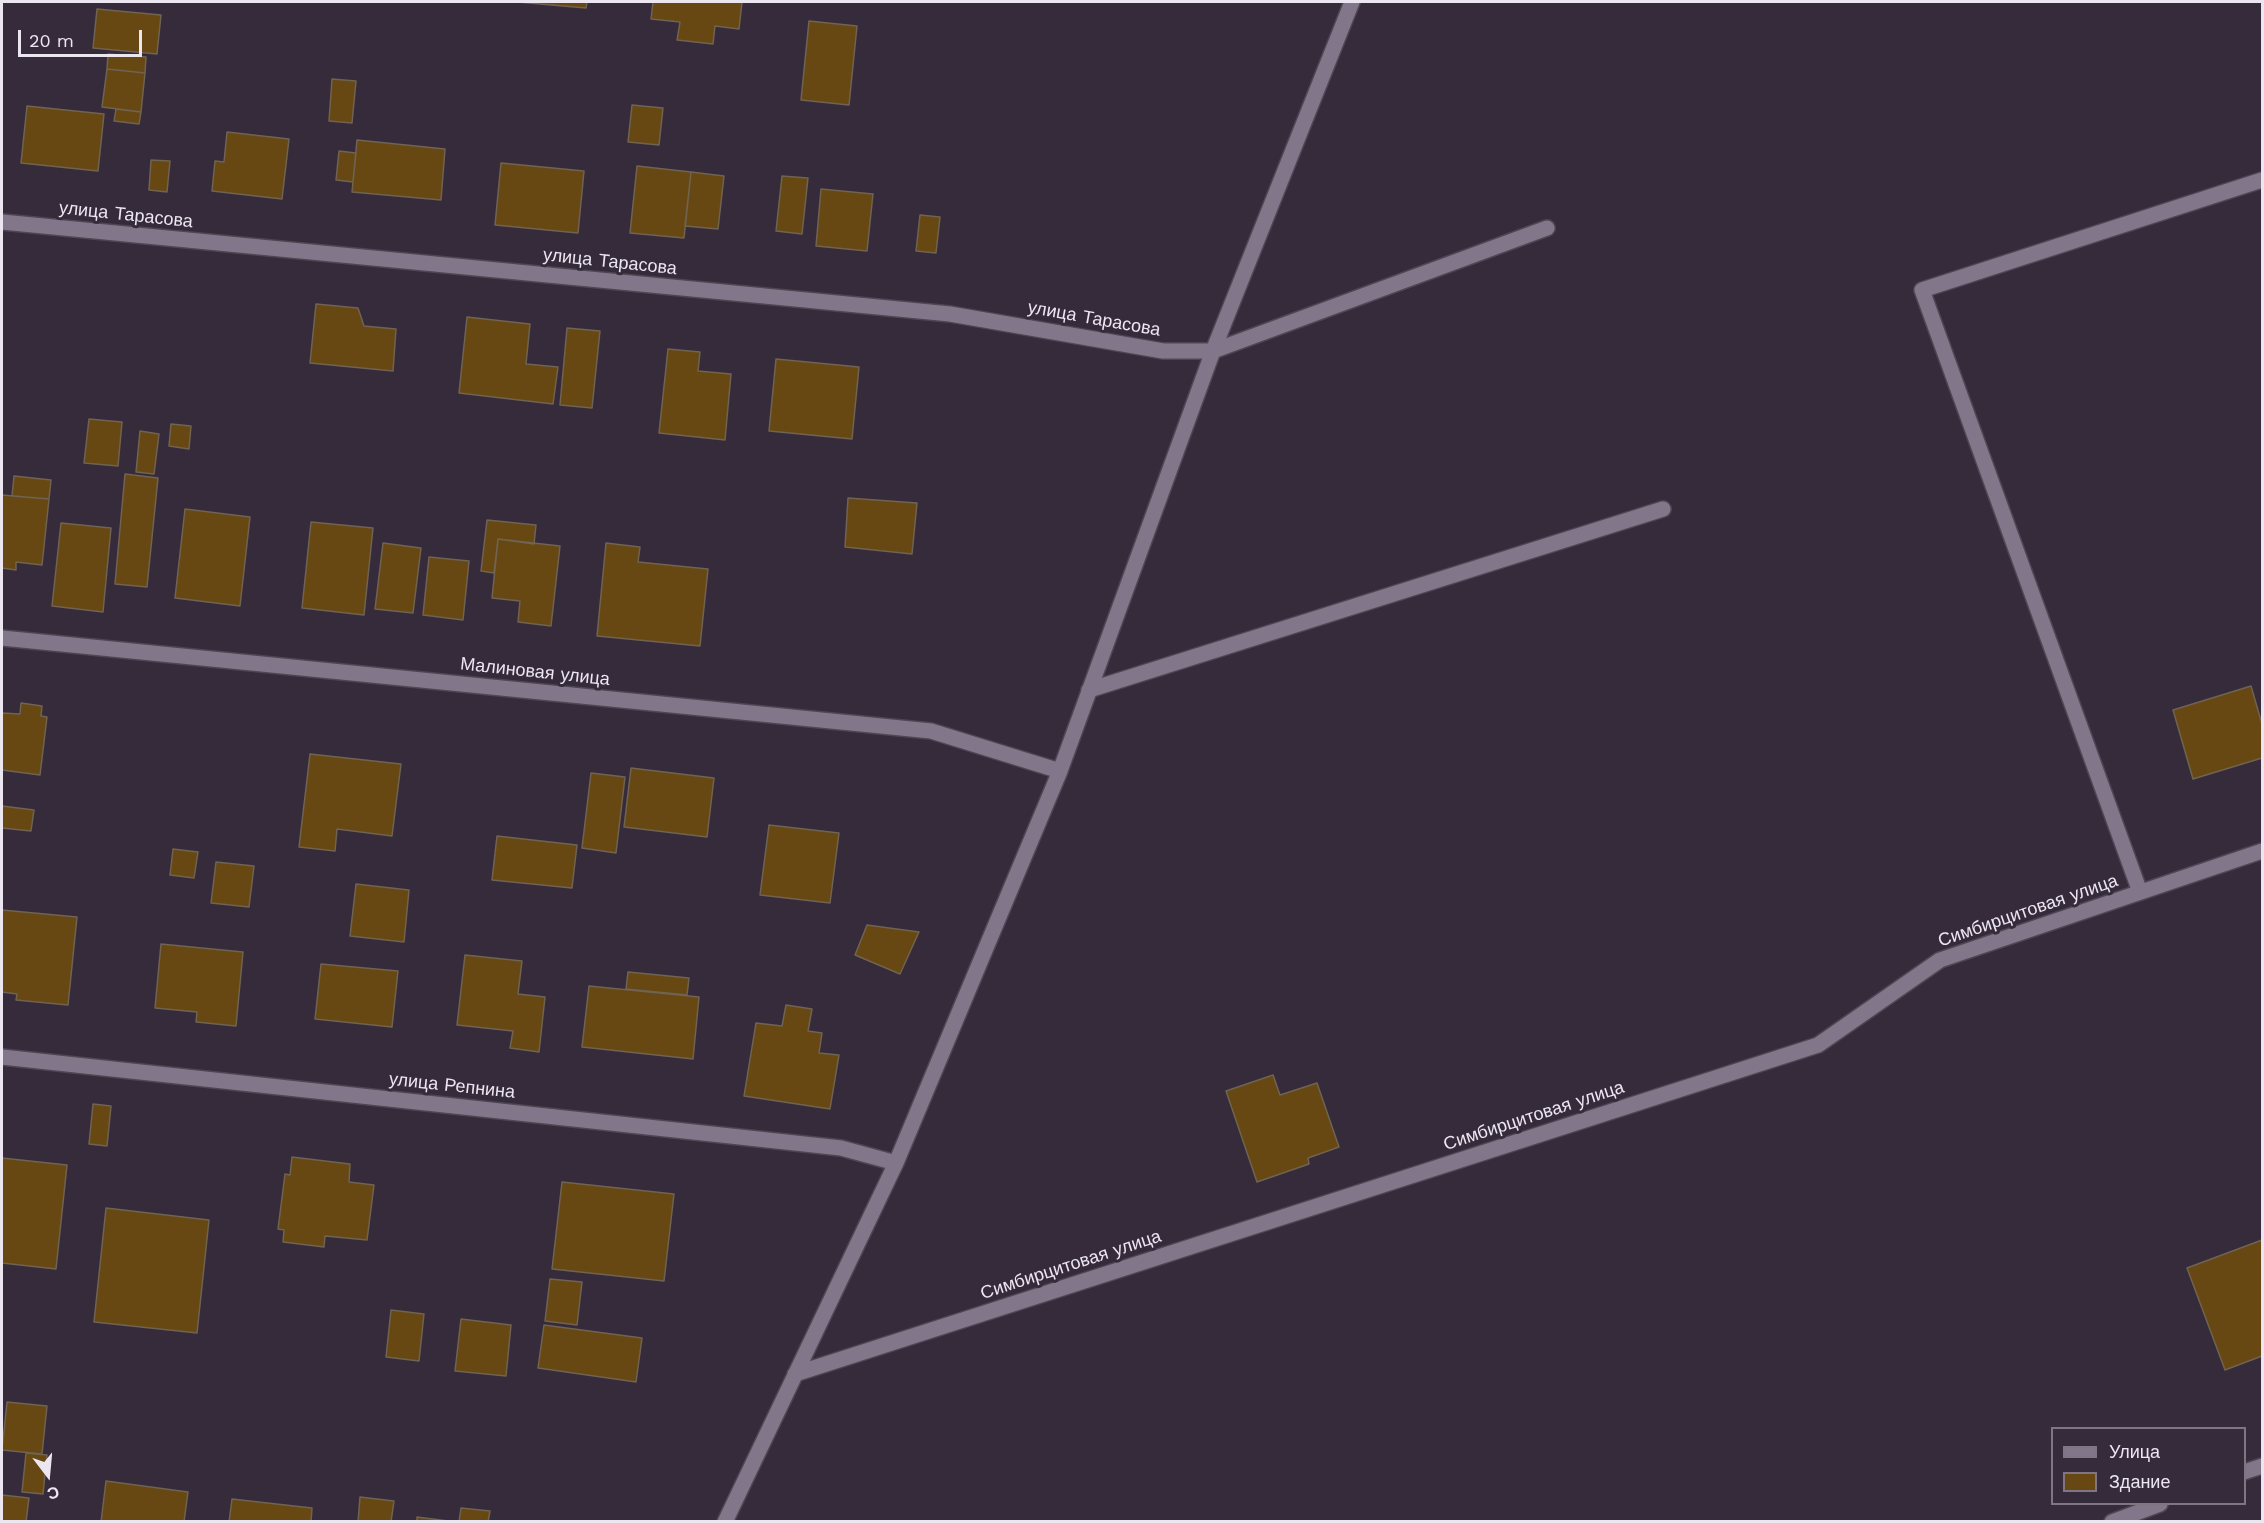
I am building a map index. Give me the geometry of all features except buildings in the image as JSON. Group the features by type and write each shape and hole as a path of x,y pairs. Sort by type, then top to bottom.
{"street":[{"path":"725,1521 896,1163 1060,771 1213,351 1352,2"},
{"path":"2140,892 1922,290 2262,180"},
{"name":"улица Тарасова","path":"2,222 950,314 1163,351 1213,351"},
{"path":"1213,351 1547,228"},
{"path":"1089,690 1663,509"},
{"name":"Малиновая улица","path":"2,638 931,731 1060,771"},
{"name":"Симбирцитовая улица","path":"795,1374 1818,1045 1940,960 2262,851"},
{"name":"улица Репнина","path":"2,1057 841,1148 896,1163"},
{"path":"2246,1471 2262,1466"},
{"path":"2112,1521 2155,1505"}]}
